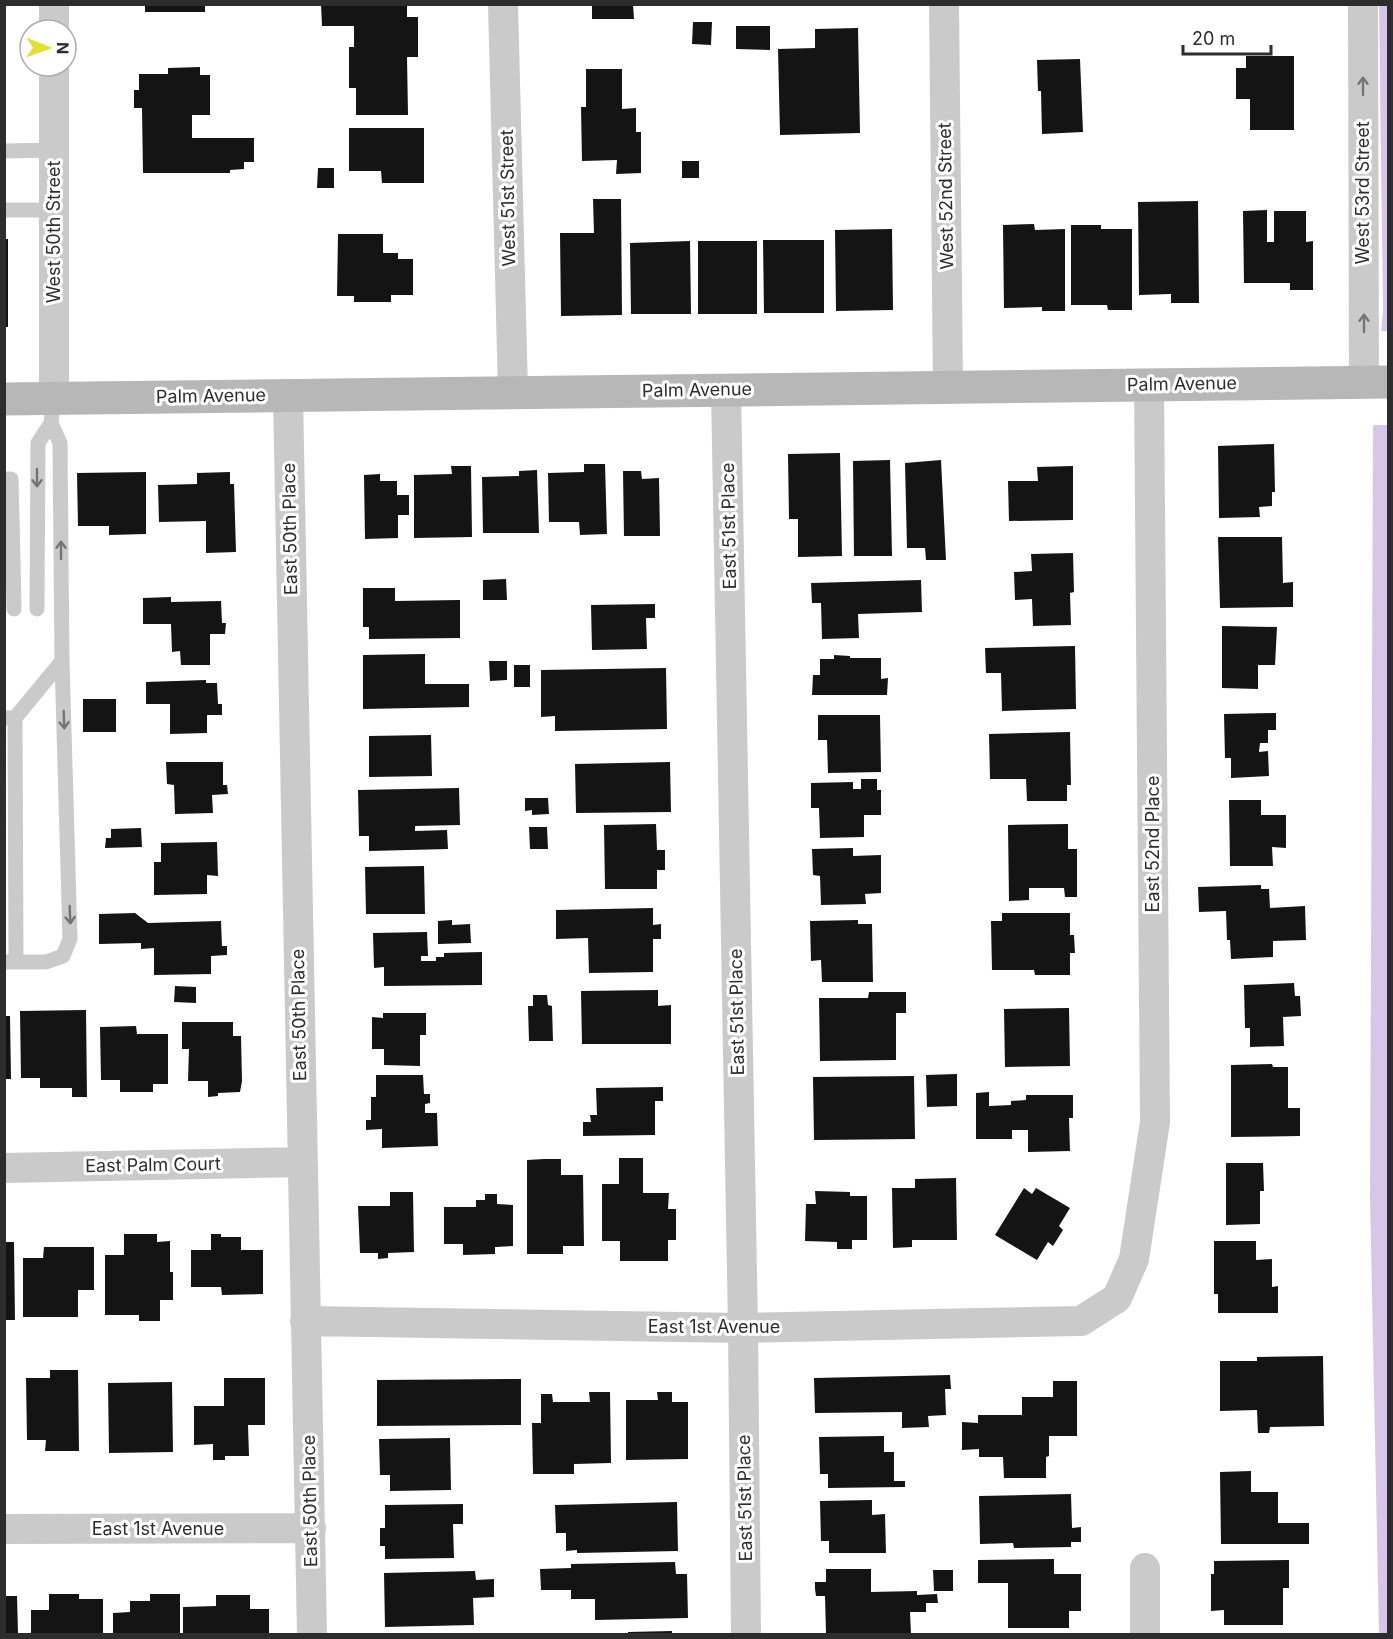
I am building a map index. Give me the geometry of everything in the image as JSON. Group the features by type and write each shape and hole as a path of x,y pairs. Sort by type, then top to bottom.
{"main road":[{"name":"Palm Avenue","path":"4,399 53,411 288,395 1374,382"}],"street":[{"name":"West 51st Street","path":"503,4 513,392"},
{"name":"West 52nd Street","path":"944,4 948,387"},
{"name":"West 53rd Street","path":"1363,4 1374,382"},
{"name":"West 50th Street","path":"53,411 54,78"},
{"name":"East 52nd Place","path":"1117,1298 1134,1259 1155,1122 1149,384"},
{"name":"East 51st Place","path":"726,390 743,1328 746,1635"},
{"name":"East 50th Place","path":"288,395 312,1635"},
{"name":"East Palm Court","path":"4,1168 302,1162"},
{"name":"East 1st Avenue","path":"305,1321 743,1328 1081,1321 1117,1298"},
{"name":"East 1st Avenue","path":"4,1529 311,1528"},
{"path":"1145,1568 1146,1635"}],"lane":[{"path":"4,152 54,150"},
{"path":"4,210 54,210"},
{"path":"53,411 60,443 62,661 70,939 63,957 46,962 10,961 10,718 62,661"},
{"path":"37,609 38,442 53,411"},
{"path":"4,479 11,478 9,609 61,608"}],"shaded area":[{"path":"1379,5 1388,5 1388,1634 1379,1634 1370,1198 1373,429 1383,310"}],"pier":[{"path":"1379,331 1388,331 1388,425 1370,425"}],"building":[{"path":"145,4 205,4 205,12 145,12"},
{"path":"321,4 407,4 407,17 418,17 418,57 407,57 408,115 356,115 356,88 349,88 349,47 354,47 354,26 322,26"},
{"path":"592,4 633,4 634,19 592,19"},
{"path":"693,22 712,22 711,45 692,44"},
{"path":"736,26 770,26 770,50 736,49"},
{"path":"858,28 860,133 780,135 778,49 815,48 815,29"},
{"path":"1246,56 1294,56 1294,130 1250,130 1250,99 1236,99 1236,68 1246,68"},
{"path":"1080,59 1083,132 1042,134 1041,91 1038,91 1037,60"},
{"path":"200,67 200,75 210,75 210,115 192,115 192,138 254,138 254,162 244,162 244,169 230,170 230,173 143,173 142,108 134,108 134,90 139,90 139,74 168,74 168,68"},
{"path":"586,69 622,69 622,109 636,108 636,132 641,132 641,173 616,174 617,160 582,161 581,107 586,107"},
{"path":"349,128 424,128 424,183 382,183 381,171 349,171"},
{"path":"682,161 699,161 699,178 682,178"},
{"path":"318,168 334,168 334,188 317,188"},
{"path":"593,199 621,199 622,315 561,316 560,233 594,233"},
{"path":"1198,201 1199,303 1171,303 1171,294 1139,295 1138,202"},
{"path":"1267,210 1267,242 1274,242 1274,211 1306,211 1306,242 1313,241 1313,290 1290,290 1290,283 1244,283 1243,211"},
{"path":"1034,224 1035,230 1065,229 1065,311 1042,311 1042,307 1004,308 1003,225"},
{"path":"1071,225 1101,225 1101,229 1132,229 1132,310 1108,310 1107,305 1071,305"},
{"path":"892,229 893,310 836,311 835,230"},
{"path":"338,234 383,234 383,253 398,253 398,259 413,259 413,295 391,295 391,302 354,302 354,296 337,296"},
{"path":"4,239 8,239 8,327 4,327"},
{"path":"763,240 824,240 824,313 764,313"},
{"path":"690,241 691,314 631,314 630,243"},
{"path":"698,241 757,241 757,314 698,314"},
{"path":"1274,444 1275,492 1272,492 1272,506 1259,507 1260,517 1219,518 1218,446"},
{"path":"840,453 842,556 798,557 798,519 789,519 788,454"},
{"path":"890,460 892,556 854,556 853,461"},
{"path":"941,460 946,560 926,560 925,548 907,548 905,463"},
{"path":"584,464 605,464 607,534 580,535 579,522 549,522 548,473 584,472"},
{"path":"451,466 471,466 472,537 414,538 414,475 452,474"},
{"path":"1073,466 1073,520 1009,521 1008,481 1038,481 1037,467"},
{"path":"537,470 539,533 483,533 482,477 519,476 519,471"},
{"path":"623,471 641,471 642,479 659,478 660,536 624,536"},
{"path":"146,472 146,534 109,535 109,526 78,526 77,473"},
{"path":"230,472 230,484 234,484 236,552 206,553 206,521 159,522 158,485 197,484 197,473"},
{"path":"380,474 380,481 397,481 397,495 409,495 409,515 398,515 398,538 365,539 364,475"},
{"path":"1218,537 1282,537 1283,583 1293,582 1293,607 1220,608"},
{"path":"1073,553 1074,592 1070,593 1071,625 1033,626 1032,599 1015,600 1014,572 1032,571 1031,554"},
{"path":"506,579 507,600 483,600 483,580"},
{"path":"921,580 922,612 858,614 859,638 822,639 821,603 812,603 811,583"},
{"path":"363,588 395,588 395,601 460,600 460,638 369,639 369,627 363,627"},
{"path":"171,597 171,602 221,601 222,623 226,623 225,634 210,634 210,665 181,665 180,651 172,652 171,624 143,624 143,598"},
{"path":"655,604 655,618 646,618 647,649 592,650 591,605"},
{"path":"1222,626 1277,627 1275,665 1258,665 1258,689 1222,688"},
{"path":"1075,646 1076,709 1002,711 1001,673 986,673 985,648"},
{"path":"425,654 425,684 469,684 469,707 363,709 363,655"},
{"path":"834,655 850,656 850,658 881,658 881,679 888,678 887,695 812,695 813,675 820,675 820,659 834,659"},
{"path":"489,661 507,661 507,680 490,681"},
{"path":"514,665 530,665 530,687 514,687"},
{"path":"666,668 667,729 555,731 555,716 541,717 541,670"},
{"path":"206,680 206,683 217,683 218,704 222,704 222,715 207,715 207,733 170,734 170,704 146,704 146,682"},
{"path":"83,699 116,699 116,732 83,732"},
{"path":"1276,713 1276,730 1268,730 1268,743 1260,743 1259,752 1268,751 1269,776 1231,778 1231,758 1225,758 1224,714"},
{"path":"818,715 880,715 881,772 828,773 827,740 818,740"},
{"path":"1070,732 1071,785 1067,785 1067,801 1027,801 1026,779 990,779 989,734"},
{"path":"431,735 432,776 369,777 369,736"},
{"path":"166,762 223,762 223,785 227,785 228,794 212,795 213,813 175,814 174,785 167,784"},
{"path":"670,762 671,812 576,813 575,764"},
{"path":"861,779 877,779 877,790 881,790 881,815 864,815 864,837 820,838 819,808 811,808 811,783 853,782 853,789 861,789"},
{"path":"459,788 460,825 415,826 415,831 447,830 448,849 369,851 369,836 359,836 358,790"},
{"path":"525,798 548,798 549,814 532,815 532,810 525,811"},
{"path":"1229,800 1261,800 1261,815 1286,815 1286,848 1272,847 1273,866 1230,866"},
{"path":"656,824 657,850 665,850 665,870 657,870 657,889 605,889 604,825"},
{"path":"1068,824 1068,849 1077,849 1077,897 1065,897 1064,888 1029,888 1029,900 1009,901 1008,825"},
{"path":"529,827 547,827 548,849 530,849"},
{"path":"141,828 142,847 105,848 106,838 111,838 111,829"},
{"path":"217,842 218,876 207,875 207,894 154,895 154,862 161,862 161,843"},
{"path":"853,848 853,856 881,855 881,893 865,894 866,904 821,905 820,876 813,875 812,849"},
{"path":"424,866 425,914 366,914 365,867"},
{"path":"1261,885 1261,889 1269,889 1270,908 1305,906 1306,940 1273,941 1273,957 1231,959 1230,940 1227,940 1226,911 1199,912 1198,887"},
{"path":"653,908 653,925 661,924 661,939 653,939 653,972 589,973 588,938 556,939 556,910"},
{"path":"135,913 148,923 221,921 222,946 227,946 227,955 211,956 211,974 154,975 154,948 141,949 141,943 99,944 99,914"},
{"path":"1002,913 1070,913 1070,935 1074,935 1075,953 1070,953 1070,975 1035,975 1034,970 992,970 991,921 1002,921"},
{"path":"452,920 452,925 470,924 471,943 438,944 438,921"},
{"path":"858,920 858,924 872,924 873,982 822,982 821,960 811,961 810,921"},
{"path":"427,932 428,956 421,956 421,961 436,961 436,957 444,957 444,953 482,952 482,985 384,986 384,967 374,968 373,933"},
{"path":"1294,983 1295,996 1300,996 1301,1016 1283,1017 1284,1046 1250,1047 1250,1028 1245,1028 1244,985"},
{"path":"175,986 196,987 196,1003 174,1002"},
{"path":"658,990 658,1006 671,1005 671,1044 582,1044 581,991"},
{"path":"869,992 906,992 906,1013 896,1013 896,1060 820,1061 819,998 868,998"},
{"path":"533,995 547,995 548,1005 552,1006 553,1041 529,1041 528,1006 533,1006"},
{"path":"1069,1008 1070,1066 1005,1067 1004,1009"},
{"path":"86,1010 87,1097 72,1097 72,1088 40,1088 40,1078 21,1078 20,1011"},
{"path":"383,1013 426,1013 426,1035 420,1035 420,1066 384,1065 384,1049 372,1049 372,1017 383,1018"},
{"path":"4,1016 10,1016 11,1079 4,1079"},
{"path":"182,1022 233,1022 233,1036 241,1036 242,1081 240,1092 218,1093 218,1096 208,1097 208,1081 188,1081 189,1049 182,1049"},
{"path":"136,1026 137,1034 168,1034 168,1084 153,1084 153,1092 120,1092 120,1080 101,1080 100,1027"},
{"path":"1272,1064 1273,1067 1288,1067 1288,1108 1300,1108 1300,1136 1231,1137 1231,1065"},
{"path":"957,1074 957,1106 927,1107 926,1075"},
{"path":"376,1075 423,1075 424,1094 430,1094 430,1103 425,1104 425,1113 437,1113 438,1146 382,1148 382,1129 366,1130 366,1120 371,1120 371,1097 376,1097"},
{"path":"914,1076 915,1139 814,1140 813,1077"},
{"path":"663,1087 663,1101 655,1101 655,1135 583,1136 583,1122 591,1122 590,1115 597,1115 596,1088"},
{"path":"989,1092 989,1106 1011,1105 1011,1101 1026,1100 1026,1095 1073,1095 1073,1118 1069,1118 1070,1151 1028,1152 1028,1130 1012,1130 1012,1139 976,1139 976,1093"},
{"path":"619,1158 643,1158 643,1193 669,1193 668,1209 676,1209 676,1240 668,1240 668,1261 620,1261 620,1241 602,1241 602,1184 619,1184"},
{"path":"561,1159 561,1175 583,1175 584,1246 563,1246 563,1254 527,1254 527,1160"},
{"path":"1226,1163 1263,1163 1264,1191 1260,1191 1260,1224 1226,1225"},
{"path":"956,1178 957,1240 912,1240 912,1247 893,1248 892,1188 915,1188 915,1179"},
{"path":"1024,1188 1032,1194 1036,1188 1070,1208 1059,1226 1063,1230 1053,1246 1048,1242 1037,1260 995,1235"},
{"path":"815,1191 850,1192 850,1196 867,1196 867,1240 852,1240 852,1249 837,1249 837,1242 805,1241 806,1204 816,1204"},
{"path":"390,1192 413,1192 414,1252 388,1253 388,1258 378,1259 378,1253 360,1253 358,1206 390,1206"},
{"path":"485,1194 497,1194 497,1204 513,1205 513,1246 495,1247 495,1254 463,1255 463,1244 444,1244 444,1207 476,1207 476,1200 485,1200"},
{"path":"124,1234 157,1234 157,1242 170,1241 173,1300 160,1300 160,1321 139,1321 139,1315 105,1315 105,1255 124,1255"},
{"path":"211,1234 221,1234 221,1237 241,1237 241,1250 263,1250 263,1294 222,1295 221,1287 191,1287 191,1250 211,1250"},
{"path":"1214,1241 1256,1241 1256,1260 1272,1259 1272,1287 1278,1286 1278,1313 1218,1313 1218,1294 1214,1294"},
{"path":"5,1242 14,1242 15,1320 5,1320"},
{"path":"44,1247 94,1247 94,1290 78,1290 78,1317 23,1317 23,1258 43,1258"},
{"path":"1323,1356 1324,1426 1270,1427 1269,1433 1258,1433 1257,1410 1220,1411 1220,1361 1257,1361 1257,1357"},
{"path":"50,1370 78,1370 79,1451 45,1451 46,1440 27,1440 26,1378 50,1378"},
{"path":"950,1375 951,1389 945,1389 946,1415 928,1416 929,1427 902,1428 902,1412 815,1413 814,1378"},
{"path":"224,1378 265,1378 265,1425 248,1425 249,1456 225,1456 225,1460 213,1460 213,1444 194,1445 194,1406 224,1406"},
{"path":"521,1379 521,1425 377,1426 377,1380"},
{"path":"1053,1381 1077,1381 1077,1436 1049,1436 1046,1478 1004,1478 1003,1457 979,1457 979,1449 962,1450 962,1422 978,1423 978,1415 1022,1415 1022,1397 1053,1397"},
{"path":"172,1382 173,1452 109,1453 108,1383"},
{"path":"589,1392 610,1392 611,1463 574,1464 574,1474 533,1474 532,1423 541,1423 541,1394 552,1394 553,1402 590,1402"},
{"path":"657,1392 672,1392 672,1402 688,1402 688,1459 626,1460 626,1400 658,1400"},
{"path":"884,1436 884,1452 894,1452 894,1481 905,1481 905,1487 828,1488 828,1474 820,1474 819,1437"},
{"path":"450,1438 451,1490 390,1491 390,1475 380,1475 379,1439"},
{"path":"1251,1471 1251,1492 1278,1492 1278,1523 1309,1523 1309,1544 1221,1544 1220,1472"},
{"path":"1071,1494 1072,1528 1081,1527 1081,1542 1071,1542 1071,1547 1014,1548 1013,1543 980,1544 979,1496"},
{"path":"872,1500 872,1515 885,1514 886,1553 829,1553 829,1541 821,1541 820,1501"},
{"path":"677,1502 678,1551 577,1553 577,1550 566,1551 566,1533 556,1533 555,1505"},
{"path":"463,1504 463,1524 453,1524 454,1558 385,1559 385,1546 380,1546 380,1528 385,1528 385,1505"},
{"path":"1054,1559 1054,1574 1081,1574 1081,1611 1069,1611 1069,1628 1008,1628 1008,1583 978,1583 978,1560"},
{"path":"1289,1560 1289,1588 1283,1588 1283,1625 1224,1625 1224,1610 1211,1611 1211,1574 1214,1574 1214,1561"},
{"path":"675,1562 676,1574 687,1574 688,1618 595,1620 595,1599 571,1599 571,1590 541,1590 540,1569 571,1568 571,1564"},
{"path":"826,1569 871,1569 871,1592 917,1591 917,1595 937,1594 938,1603 926,1603 926,1612 910,1612 911,1634 826,1634 825,1596 816,1596 815,1582 826,1582"},
{"path":"933,1570 953,1570 953,1591 934,1591"},
{"path":"475,1571 476,1580 494,1579 494,1597 473,1598 474,1625 385,1627 384,1573"},
{"path":"49,1594 79,1594 79,1599 103,1599 103,1634 31,1634 31,1610 49,1610"},
{"path":"150,1594 180,1594 180,1634 113,1634 113,1613 130,1612 130,1601 150,1601"},
{"path":"216,1595 250,1595 250,1609 269,1609 269,1634 183,1634 183,1607 216,1606"},
{"path":"4,1596 17,1596 18,1634 4,1634"},
{"path":"672,1631 672,1634 628,1634 628,1632"}]}
